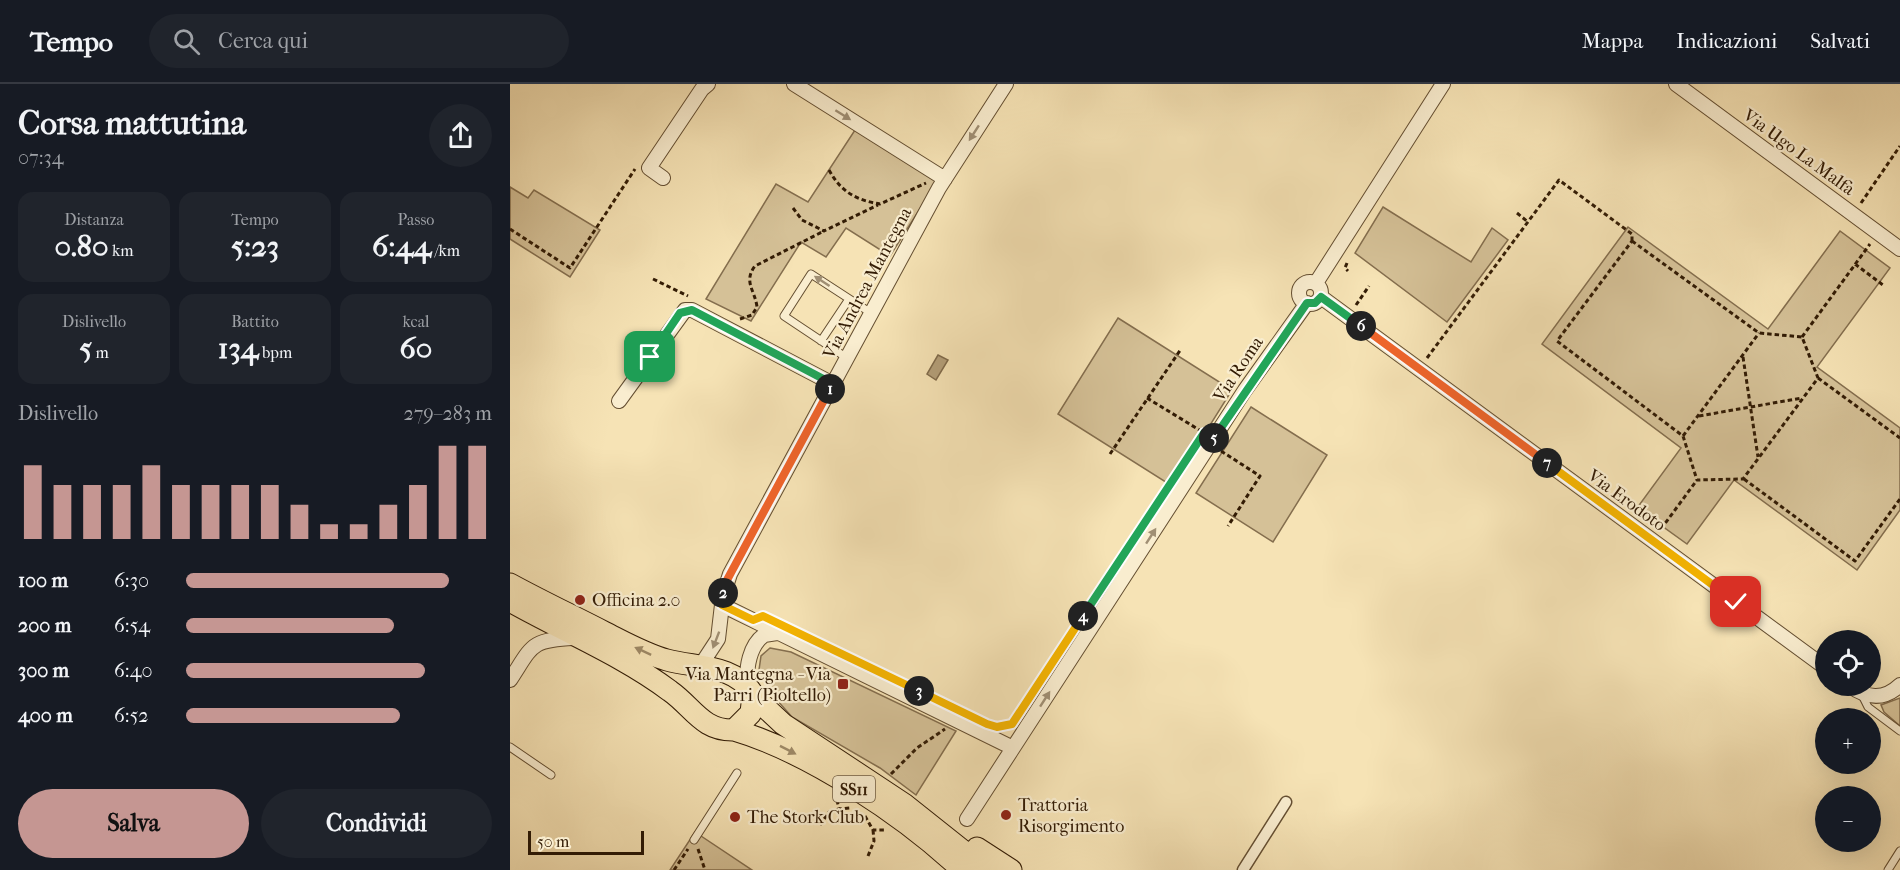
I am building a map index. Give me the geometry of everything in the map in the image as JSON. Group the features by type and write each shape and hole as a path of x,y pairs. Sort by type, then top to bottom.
{"main road":[{"name":"SS11","path":"510,584 644,652 699,668 717,668 750,691 794,732 922,817 1011,870"},
{"name":"SS11","path":"510,601 646,675 684,701 705,724 720,729 734,730 791,751 861,793 962,870"},
{"path":"684,701 684,689 699,668"},
{"path":"734,730 749,717 750,691"},
{"name":"SS11","path":"922,817 987,870"}],"street":[{"path":"663,178 649,168 702,89 708,84"},
{"path":"794,84 943,181"},
{"name":"Via Andrea Mantegna","path":"699,668 718,639 727,580 943,181 1006,84"},
{"path":"1316,283 1443,84"},
{"name":"Via Ugo La Malfa","path":"1676,84 1900,249"},
{"path":"1307,282 1316,283 1321,289 1321,297 1315,303 1307,303 1300,298 1300,288 1307,282"},
{"name":"Via Erodoto","path":"1321,297 1815,660"},
{"name":"Via Roma","path":"967,819 1212,441 1307,303"},
{"path":"619,401 685,310 692,310 833,384"},
{"path":"722,605 1013,748"},
{"path":"750,691 747,666 755,645 764,635 777,633"},
{"path":"510,680 535,644 550,639 577,638"},
{"path":"1881,696 1900,685"},
{"path":"1243,870 1286,802"}],"lane":[{"path":"847,358 784,316 811,274 871,313"},
{"path":"821,340 849,298"},
{"path":"1862,696 1868,707 1900,731"},
{"path":"510,747 551,775"},
{"path":"694,840 737,773"},
{"path":"1888,870 1900,851"}],"path":[{"path":"1853,214 1900,146"},
{"path":"829,170 841,188 852,196 880,204"},
{"path":"1420,369 1559,180 1632,234 1632,241 1557,341 1683,436 1697,480"},
{"path":"739,320 752,315 757,307 756,298 750,287 749,274 755,266 923,183 943,181"},
{"path":"793,208 802,220 824,231"},
{"path":"1517,213 1528,222"},
{"path":"510,229 570,268 595,231"},
{"path":"1802,337 1878,233"},
{"path":"1632,241 1759,333 1802,337"},
{"path":"1348,271 1345,268 1350,257"},
{"path":"1855,264 1882,285"},
{"path":"1353,309 1369,286"},
{"path":"1683,436 1759,333"},
{"path":"1802,337 1818,378 1900,438"},
{"path":"1110,454 1181,349"},
{"path":"1743,355 1758,458"},
{"path":"1743,478 1818,378"},
{"path":"1698,416 1804,397"},
{"path":"1147,398 1260,476 1228,526"},
{"path":"1697,480 1743,478 1855,561 1900,499"},
{"path":"1660,529 1697,480"},
{"path":"887,778 917,747 950,726 939,721"},
{"path":"820,825 829,812 839,809"},
{"path":"868,856 874,841 873,830"},
{"path":"674,870 694,840"},
{"path":"694,840 705,870"}],"shaded area":[{"path":"855,130 937,182 890,256 846,228 826,257 801,242 751,321 706,299 776,184 808,202"},
{"path":"510,187 528,198 534,190 600,230 570,277 510,239"},
{"path":"1383,207 1471,262 1492,228 1508,240 1447,322 1355,253"},
{"path":"1628,227 1768,329 1840,231 1890,268 1817,367 1900,428 1900,510 1857,570 1734,480 1687,544 1637,508 1681,448 1542,344"},
{"path":"1118,318 1232,390 1172,486 1058,414"},
{"path":"938,355 948,360 936,380 927,374"},
{"path":"1251,407 1327,455 1273,542 1196,493"},
{"path":"770,648 791,652 956,731 916,795 880,768 792,717 776,699 759,670 761,656"},
{"path":"1900,698 1900,726 1884,712 1881,705"},
{"path":"695,832 752,870 670,870"}],"place":[{"name":"Officina 2.0","path":"580,600"},
{"name":"Via Mantegna - Via Parri (Pioltello)","path":"843,684"},
{"name":"Trattoria Risorgimento","path":"1006,815"},
{"name":"The Stork Club","path":"735,817"}],"route":[{"path":"650,357 680,313 692,310 833,384 727,580 722,605 753,620 763,616 997,727 1012,724 1204,433 1213,439 1293,320 1307,303 1315,303 1321,297 1736,602"}]}
